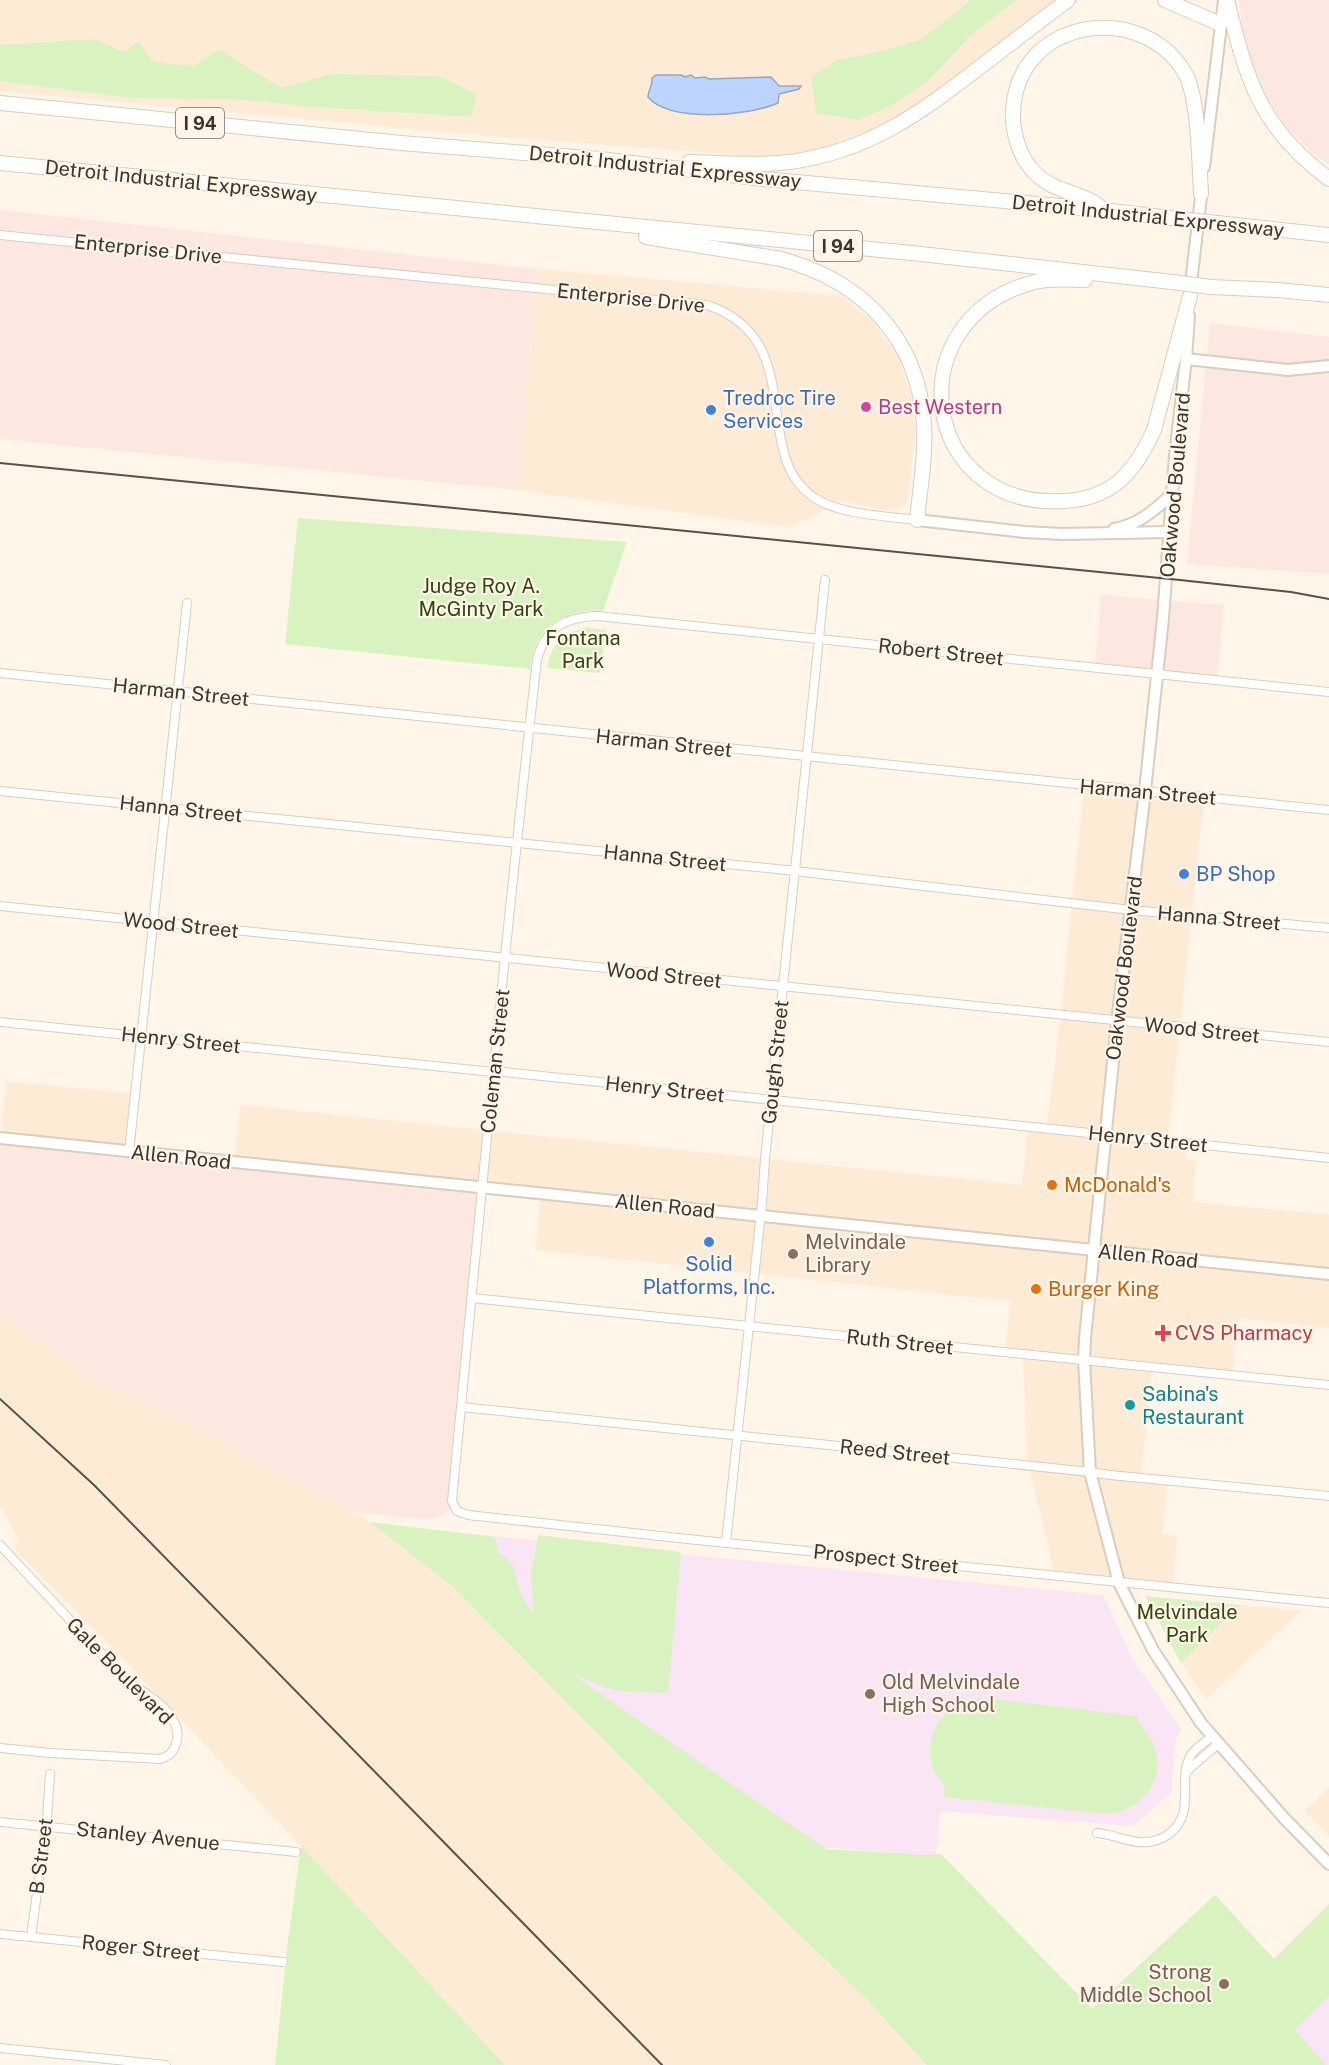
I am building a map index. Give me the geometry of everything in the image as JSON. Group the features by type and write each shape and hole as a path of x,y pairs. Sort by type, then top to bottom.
{"highway":[{"path":"600,159 762,164 812,158 855,145 922,111 1068,0"},
{"path":"1165,0 1220,24"},
{"path":"1225,0 1244,67 1261,105 1292,147 1329,179"},
{"path":"1103,210 1093,202 1063,191 1035,174 1027,164 1019,146 1013,123 1015,90 1024,68 1044,44 1059,34 1087,24 1115,23 1138,30 1159,42 1176,59 1187,77 1194,100 1201,194"},
{"name":"Detroit Industrial Expressway","path":"0,103 401,143 600,159 763,179 1103,210 1329,235"},
{"name":"Detroit Industrial Expressway","path":"0,163 921,254 1210,287 1329,295"},
{"path":"540,217 587,229 781,259 823,273 858,295 882,319 897,339 909,362 917,386 924,423 917,520"},
{"path":"1135,278 1098,281 1052,279 1036,282 1013,289 991,300 970,319 956,338 944,369 941,413 950,439 963,460 985,480 1006,493 1030,500 1056,502 1079,501 1101,494 1119,483 1145,450 1154,430 1190,296"}],"main road":[{"name":"Oakwood Boulevard","path":"1225,0 1220,24 1190,296 1157,676 1117,1022 1084,1360 1090,1472 1119,1583 1153,1650 1188,1705 1215,1740 1284,1818 1329,1864"},
{"path":"1186,359 1288,370 1329,366"},
{"path":"1086,533 1122,527 1138,521 1172,494"},
{"name":"Enterprise Drive","path":"917,520 1025,532 1171,532"},
{"name":"Allen Road","path":"0,1138 1329,1274"}],"street":[{"name":"Enterprise Drive","path":"0,235 707,305 738,320 752,333 761,346 770,369 786,458 792,474 803,488 819,500 834,507 917,520"},
{"name":"Gough Street","path":"726,1543 825,580"},
{"path":"129,1152 187,603"},
{"name":"Robert Street","path":"555,628 572,619 597,616 1157,676 1329,692"},
{"name":"Coleman Street","path":"452,1500 529,729 540,649 545,638 555,628"},
{"name":"Harman Street","path":"0,673 1329,810"},
{"name":"Hanna Street","path":"0,791 795,872 1131,910 1329,928"},
{"name":"Wood Street","path":"0,906 1329,1042"},
{"name":"Henry Street","path":"0,1022 1329,1158"},
{"name":"Ruth Street","path":"472,1298 1329,1385"},
{"name":"Reed Street","path":"461,1407 1329,1496"},
{"name":"Prospect Street","path":"452,1500 457,1511 462,1514 726,1543 1329,1603"},
{"name":"Gale Boulevard","path":"0,1545 127,1681 151,1698 170,1716 178,1732 172,1753 160,1759 0,1748"},
{"path":"1097,1833 1147,1842 1163,1838 1180,1821 1185,1807 1186,1772 1215,1740"},
{"name":"B Street","path":"31,1937 46,1826 50,1774"},
{"name":"Stanley Avenue","path":"0,1821 296,1852"},
{"name":"Roger Street","path":"0,1934 283,1962"},
{"path":"0,2048 166,2065"}],"shaded area":[{"path":"0,0 1055,0 914,108 885,125 819,149 786,155 752,156 514,138 0,91"},
{"path":"1239,0 1329,0 1329,164 1317,157 1285,125 1260,89 1245,49"},
{"path":"0,210 538,269 517,490 0,439"},
{"path":"538,269 842,296 874,323 898,358 910,392 916,428 908,497 904,507 886,510 841,501 788,527 517,490"},
{"path":"1210,323 1329,337 1329,574 1187,564"},
{"path":"1101,595 1224,605 1217,681 1095,668"},
{"path":"1084,786 1204,797 1168,1140 1188,1142 1185,1160 1196,1162 1193,1202 1329,1215 1329,1328 1238,1318 1232,1375 1152,1367 1141,1477 1168,1480 1162,1534 1177,1536 1173,1588 1055,1576 1027,1456 1023,1356 1005,1353 1010,1301 536,1250 541,1194 235,1163 240,1105 1022,1185 1028,1126 1047,1128"},
{"path":"6,1081 135,1094 129,1152 1,1139"},
{"path":"0,1138 482,1188 454,1507 436,1518 424,1519 350,1511 188,1423 91,1377 0,1313"},
{"path":"0,1313 91,1377 188,1423 328,1498 370,1522 413,1552 452,1586 723,1861 867,2000 927,2065 505,2065 125,1661 15,1550 19,1539 0,1507"},
{"name":"Old Melvindale High School","path":"441,1531 1103,1595 1132,1658 1181,1729 1176,1740 1171,1793 1133,1826 940,1811 936,1854 941,1854 1092,2009 1215,1895 1274,1959 1329,1904 1329,2065 1120,2065 893,1853 712,1838"},
{"path":"1240,1605 1301,1611 1206,1699 1181,1663"},
{"path":"1329,1788 1329,1836 1305,1811"}],"green space":[{"path":"971,0 1016,0 971,35 930,79 891,106 858,120 816,113 811,77 837,60 883,51 922,39"},
{"path":"94,39 124,52 138,41 154,62 194,66 219,49 281,88 332,74 439,76 477,94 471,117 231,99 134,98 0,81 0,45"},
{"name":"Judge Roy A. McGinty Park","path":"298,518 627,542 603,611 570,614 548,627 536,646 530,669 285,644"},
{"name":"Fontana Park","path":"586,627 606,630 600,673 547,668 552,652 559,641 570,633"},
{"path":"370,1522 495,1537 498,1553 505,1557 513,1567 523,1598 534,1614 531,1575 538,1535 681,1552 668,1693 620,1691 604,1687 570,1672 826,1849 941,1854 1092,2009 1215,1895 1274,1959 1329,1904 1329,1996 1295,2030 1326,2065 927,2065 867,2000 723,1861 452,1586"},
{"name":"Melvindale Park","path":"1145,1596 1240,1605 1181,1663"},
{"path":"974,1699 1001,1700 1136,1716 1155,1748 1157,1772 1153,1783 1147,1792 1130,1807 1108,1814 944,1797 943,1785 933,1768 930,1756 933,1734 938,1724 953,1708"},
{"path":"301,1846 505,2065 275,2065 287,1948"}],"water":[{"path":"656,75 685,77 691,75 695,78 709,79 771,77 779,86 801,86 799,89 779,94 778,103 765,108 730,114 691,114 674,111 659,105 648,97 652,78"}],"railway":[{"path":"0,463 1180,580 1291,592 1329,599"},
{"path":"0,1399 94,1485 662,2065"}],"place":[{"name":"Best Western","path":"866,407"},
{"name":"Tredroc Tire Services","path":"711,410"},
{"name":"BP Shop","path":"1184,874"},
{"name":"McDonald's","path":"1052,1185"},
{"name":"Solid Platforms, Inc.","path":"709,1242"},
{"name":"Melvindale Library","path":"793,1254"},
{"name":"Burger King","path":"1036,1289"},
{"name":"CVS Pharmacy","path":"1163,1333"},
{"name":"Sabina's Restaurant","path":"1130,1405"},
{"name":"Old Melvindale High School","path":"870,1694"},
{"name":"Strong Middle School","path":"1224,1984"}]}
